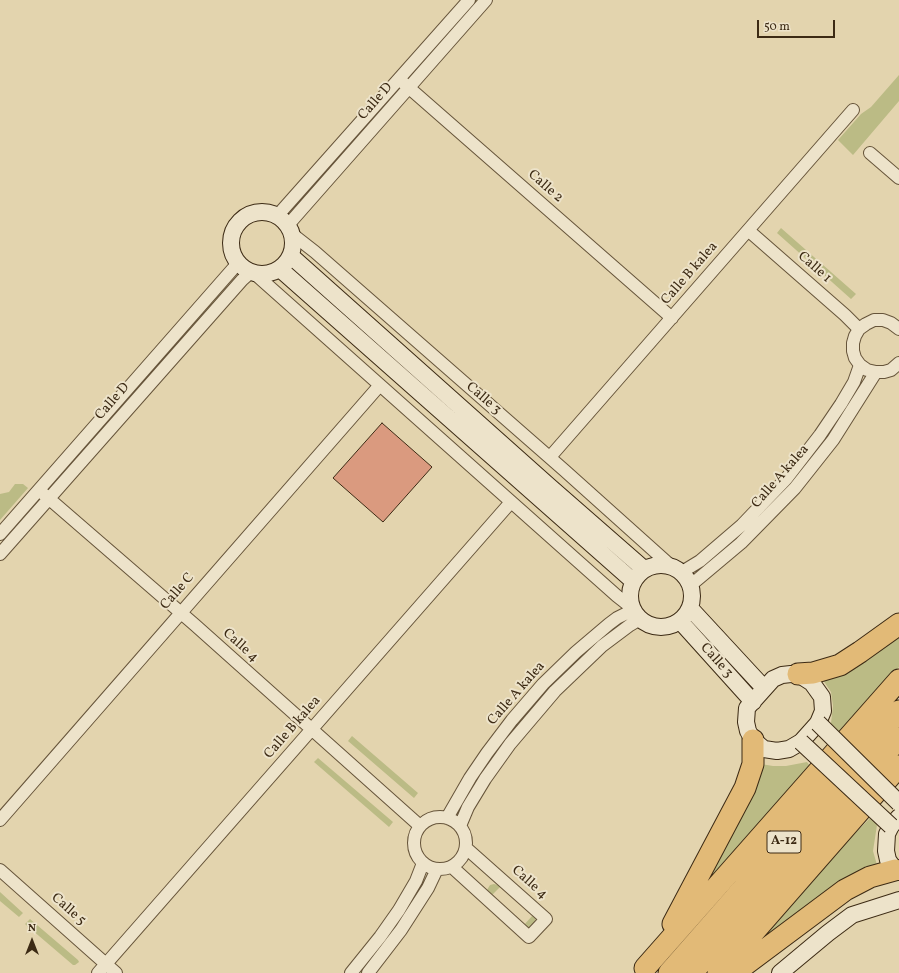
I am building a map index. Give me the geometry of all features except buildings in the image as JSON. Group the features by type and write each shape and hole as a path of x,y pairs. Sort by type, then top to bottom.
{"highway":[{"path":"798,674 813,673 840,665 899,624"},
{"path":"643,970 899,680"},
{"name":"A-12","path":"669,973 899,711"},
{"name":"A-12","path":"692,973 899,738"},
{"path":"643,970 676,919 745,788 753,764 753,740"},
{"path":"718,973 899,766"},
{"path":"734,973 845,890 870,877 897,871"}],"street":[{"name":"Calle D","path":"286,225 399,79 469,0"},
{"name":"Calle D","path":"286,225 486,0"},
{"name":"Calle 2","path":"399,79 672,318"},
{"name":"Calle B kalea","path":"550,457 749,231 853,110"},
{"path":"870,153 899,178"},
{"path":"253,273 272,273 280,269 291,256 293,249 286,225 269,212 260,211 246,216 236,225 230,241 233,256 238,263 253,273 380,385 635,612 645,623 654,627 663,627 672,625 685,615 692,593 691,586 687,578 676,569 662,564 653,565 644,569 638,574 630,590 629,598 635,612"},
{"name":"Calle 3","path":"286,225 676,569"},
{"name":"Calle 1","path":"749,231 859,329"},
{"name":"Calle 3","path":"291,256 537,476 644,569"},
{"name":"Calle D","path":"0,534 238,263"},
{"path":"280,269 633,582"},
{"name":"Calle D","path":"0,554 242,280 253,273"},
{"path":"896,322 874,320 866,324 859,329 855,336 853,351 860,365 867,370 896,374 899,377"},
{"path":"880,372 891,370 899,363"},
{"name":"Calle A kalea","path":"676,569 700,561 742,525 786,479 820,435 841,404 854,382 860,365"},
{"name":"Calle A kalea","path":"691,586 741,543 795,488 833,440 880,372"},
{"name":"Calle C","path":"0,820 380,385"},
{"name":"Calle 4","path":"39,490 420,826"},
{"name":"Calle B kalea","path":"102,968 511,502"},
{"name":"Calle A kalea","path":"447,818 470,778 487,753 512,720 543,684 576,652 609,624 617,618 635,612"},
{"name":"Calle A kalea","path":"460,826 468,807 485,779 510,744 555,691 602,646 630,625 635,612"},
{"name":"Calle 3","path":"685,615 764,688"},
{"name":"Calle 3","path":"685,615 753,702"},
{"path":"798,674 812,683 822,697 823,711 818,724 801,742 788,749 777,751 764,748 753,740 748,731 746,722 747,708 773,679 782,675 798,674"},
{"path":"818,724 899,803"},
{"path":"801,742 895,822 887,834 886,851 888,860 897,871"},
{"path":"432,818 447,818 460,826 467,840 464,856 459,862 452,867 444,869 429,867 423,863 414,849 416,833 420,826 432,818"},
{"name":"Calle 4","path":"452,867 529,937 546,919 466,848"},
{"path":"351,973 380,937 399,910 416,881 423,863"},
{"path":"368,973 401,930 428,888 437,869"},
{"name":"Calle 5","path":"0,870 102,968 116,973"},
{"path":"780,973 852,915 897,899"}],"green space":[{"path":"474,0 479,0 420,68 417,66"},
{"path":"899,75 899,101 853,155 838,140 861,114 871,107"},
{"path":"387,100 389,102 300,204 297,202"},
{"path":"781,228 856,294 851,299 777,233"},
{"path":"225,285 227,286 148,377 146,375"},
{"path":"140,381 142,383 59,477 57,475"},
{"path":"857,389 859,390 817,453 794,480 792,479"},
{"path":"15,484 23,484 28,488 0,520 0,494 9,492"},
{"path":"609,630 611,632 565,673 534,707 531,705 563,671"},
{"path":"704,631 749,682 749,685 701,634"},
{"path":"899,632 899,667 834,737 831,723 833,706 831,692 823,680"},
{"path":"525,712 527,714 511,734 465,803 463,801 487,762"},
{"path":"352,736 418,793 414,798 348,741"},
{"path":"318,758 393,822 389,827 314,762"},
{"path":"807,762 810,766 680,923 761,764 786,766"},
{"path":"870,818 875,821 877,825 873,851 877,865 734,966 830,859"},
{"path":"494,884 501,886 491,896 487,894 487,890 490,885"},
{"path":"419,888 421,889 396,928 361,973 359,971"},
{"path":"0,892 23,913 19,917 0,901"},
{"path":"533,915 536,918 533,927 528,928 523,926"},
{"path":"30,919 79,962 73,965 25,924"}]}
